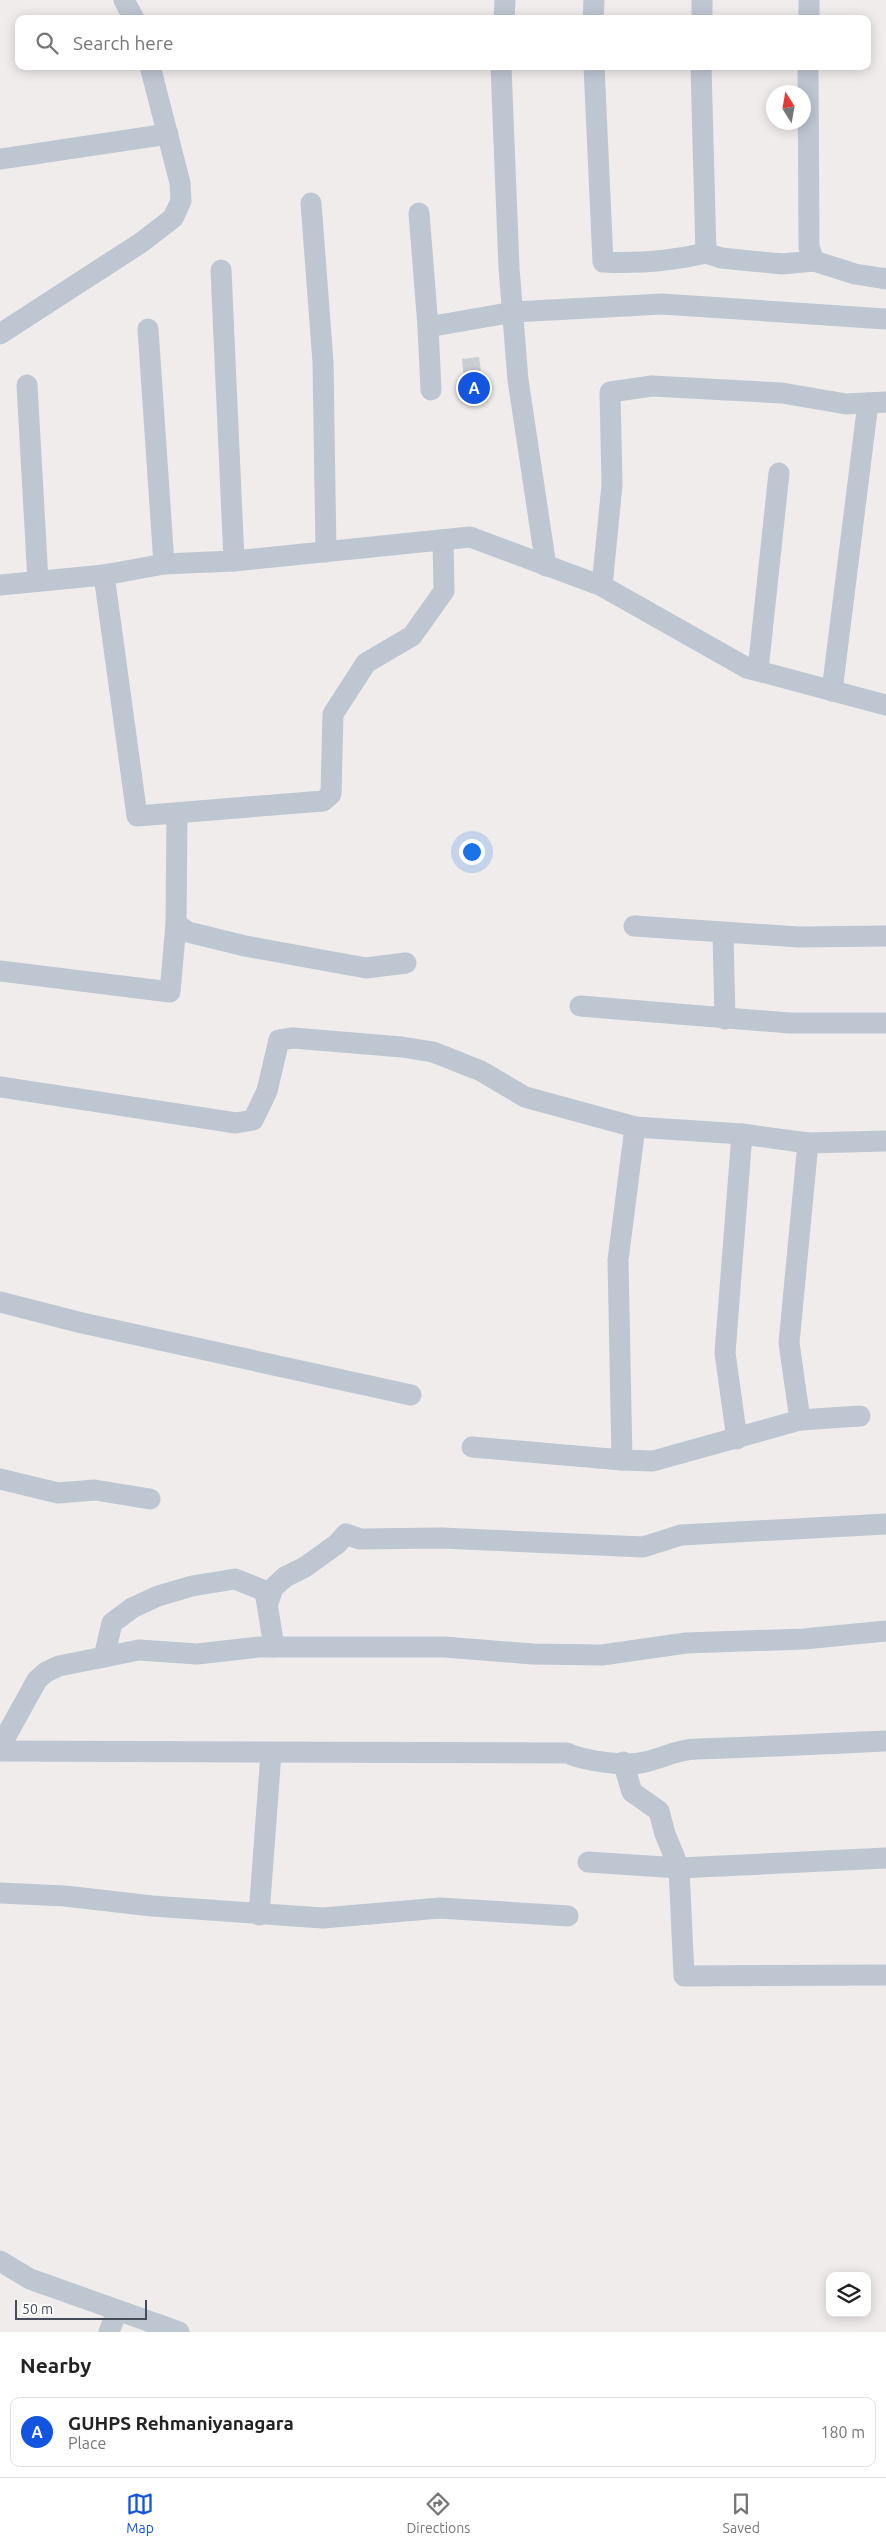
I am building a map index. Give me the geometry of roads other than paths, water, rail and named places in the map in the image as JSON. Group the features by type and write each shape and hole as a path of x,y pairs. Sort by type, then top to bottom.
{"street":[{"path":"124,0 132,15"},
{"path":"504,15 505,0"},
{"path":"593,15 594,0"},
{"path":"702,0 702,15"},
{"path":"809,0 809,15"},
{"path":"0,334 142,242 173,218 181,201 180,183 151,70"},
{"path":"501,70 510,268 518,380 546,566"},
{"path":"594,70 603,262 668,262 706,253 721,258 782,264 814,261 855,274 886,279"},
{"path":"701,70 706,253"},
{"path":"808,70 809,247 814,261"},
{"path":"0,159 168,134"},
{"path":"311,203 324,362 326,552"},
{"path":"419,213 431,390"},
{"path":"221,270 234,561"},
{"path":"428,327 514,312 662,304 886,319"},
{"path":"148,329 164,564"},
{"path":"27,384 38,581"},
{"path":"602,586 612,485 610,392 652,386 782,393 846,404 877,402 832,691"},
{"path":"758,670 779,473"},
{"path":"0,585 104,575 164,564 234,561 470,537 602,586 748,668 886,705"},
{"path":"104,575 136,816 323,801 331,794 333,714 366,663 412,636 444,591 443,540"},
{"path":"0,971 170,992 176,924 177,813"},
{"path":"176,924 188,932 245,946 366,968 406,962"},
{"path":"634,926 799,937 886,936"},
{"path":"723,933 725,1019"},
{"path":"580,1006 788,1023 886,1023"},
{"path":"0,1087 236,1123 253,1120 267,1091 279,1040 293,1038 402,1046 433,1052 481,1071 525,1097 635,1127 742,1134 808,1143 886,1141"},
{"path":"622,1460 618,1260 635,1127"},
{"path":"738,1439 725,1353 742,1134"},
{"path":"800,1420 789,1343 808,1143"},
{"path":"0,1302 82,1323 411,1395"},
{"path":"472,1447 653,1461 738,1439 800,1420 860,1416"},
{"path":"0,1479 58,1493 95,1490 150,1499"},
{"path":"268,1602 273,1588 285,1577 305,1567 337,1544 346,1534 360,1539 442,1538 643,1547 681,1535 728,1530 829,1528 886,1524"},
{"path":"104,1657 112,1623 132,1608 158,1596 192,1586 236,1579 265,1591 274,1647"},
{"path":"0,1747 38,1680 46,1672 59,1666 139,1650 197,1654 274,1647 444,1647 533,1654 602,1655 686,1643 804,1638 886,1631"},
{"path":"0,1751 567,1753 581,1760 645,1762 667,1754 695,1749 886,1741"},
{"path":"259,1915 271,1753"},
{"path":"623,1762 632,1792 659,1811 665,1834 679,1868 684,1976 886,1975"},
{"path":"588,1862 679,1868 886,1858"},
{"path":"0,1893 64,1896 259,1915 323,1918 440,1908 568,1916"},
{"path":"0,2261 30,2279 179,2332"},
{"path":"109,2332 117,2311"}],"place":[{"name":"GUHPS Rehmaniyanagara","path":"474,388"}]}
